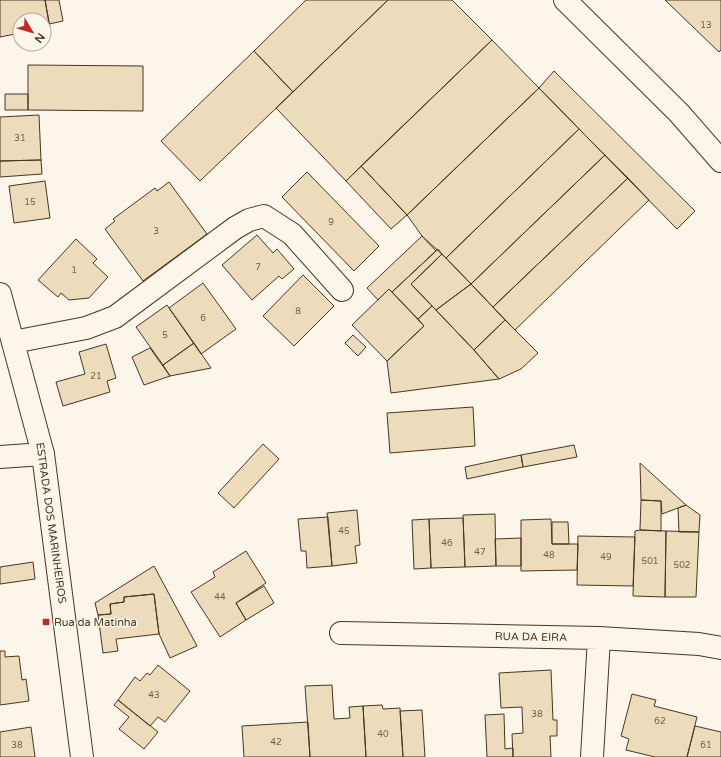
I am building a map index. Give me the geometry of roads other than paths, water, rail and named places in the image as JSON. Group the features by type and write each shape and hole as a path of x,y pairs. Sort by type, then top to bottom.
{"street":[{"path":"564,0 679,113 721,161"},
{"path":"13,342 86,328 115,317 235,228 249,220 264,216 292,234 342,290"},
{"name":"ESTRADA DOS MARINHEIROS","path":"0,294 43,454 82,757"},
{"path":"0,457 43,454"},
{"name":"RUA DA EIRA","path":"341,633 599,638 699,644 721,648"},
{"path":"592,757 599,638"}],"place":[{"name":"Rua da Matinha","path":"46,622"}]}
